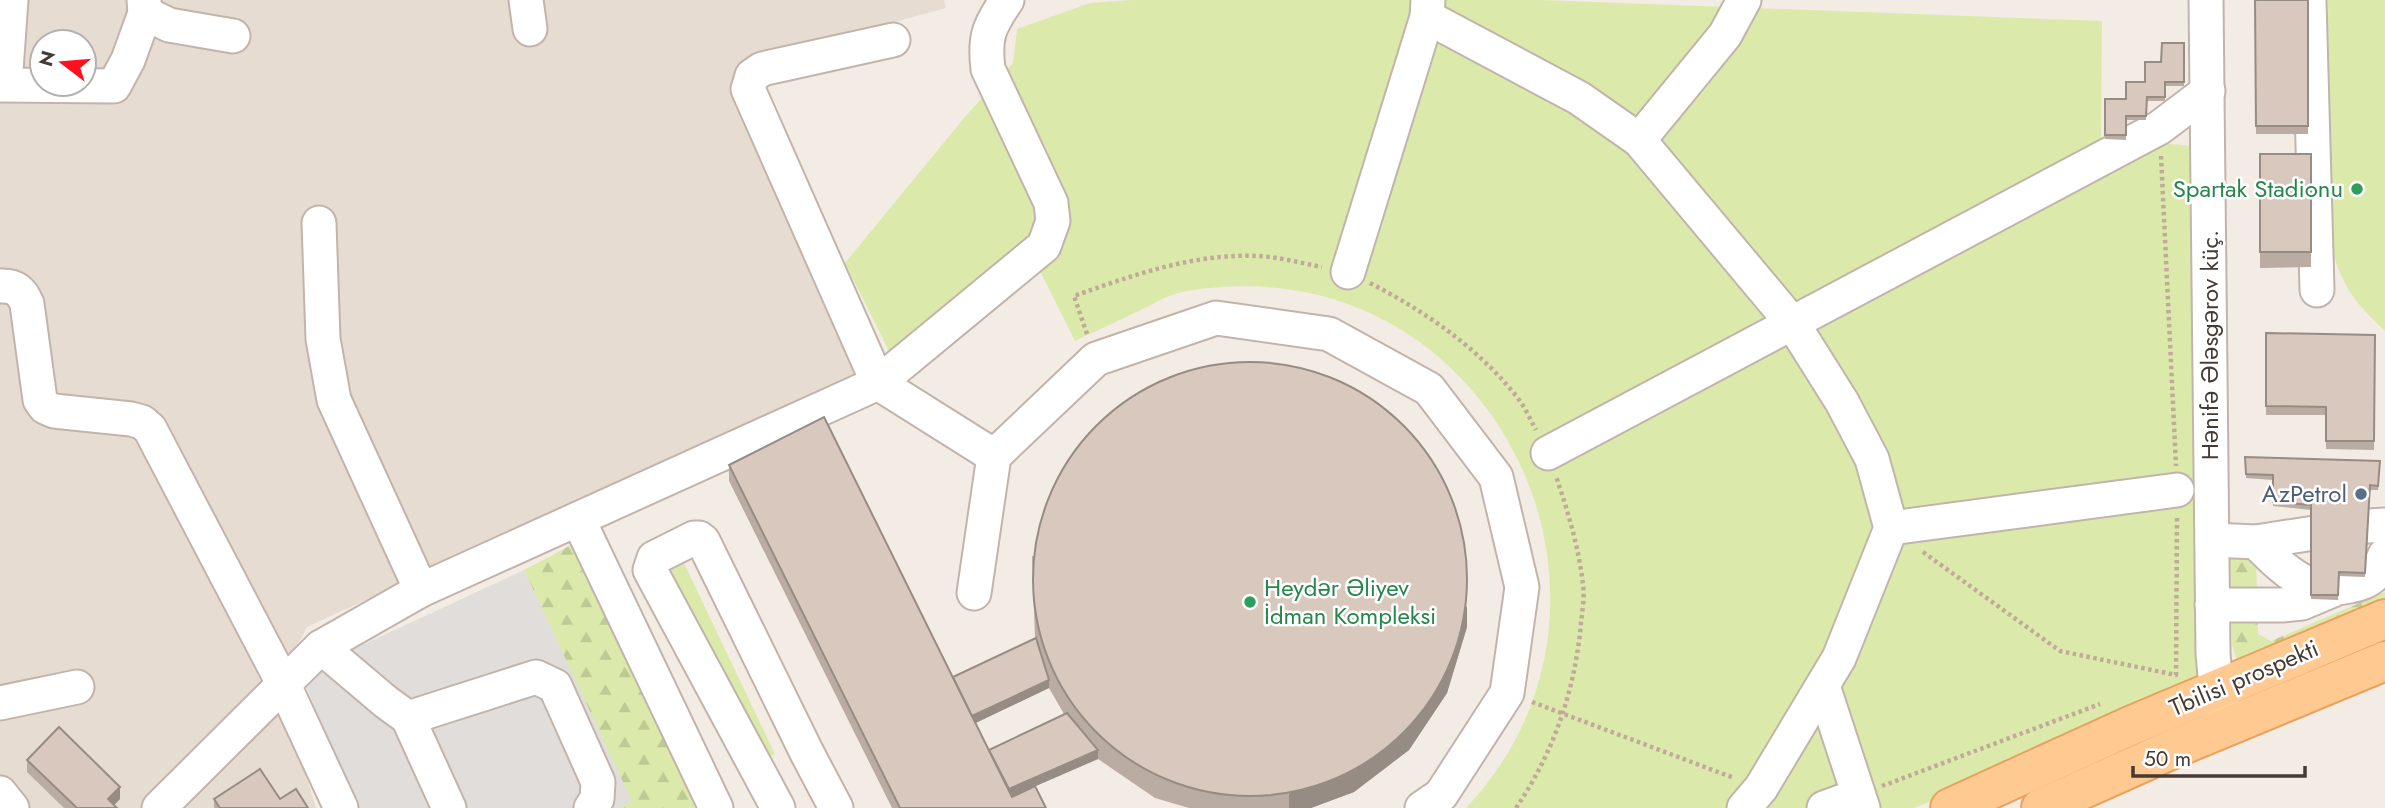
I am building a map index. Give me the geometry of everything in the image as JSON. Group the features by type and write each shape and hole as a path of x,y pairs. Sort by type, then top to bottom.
{"main road":[{"name":"Tbilisi prospekti","path":"1950,808 2130,726 2385,620"},
{"name":"Tbilisi prospekti","path":"2041,808 2175,748 2385,661"}],"street":[{"path":"11,0 2,84 114,86 128,60 145,6 169,25 233,36"},
{"path":"159,808 321,647 421,590 579,521 878,383 1044,246 1053,221 1051,203 988,69 986,52 990,25 1007,0"},
{"path":"1639,140 1725,35 1744,0"},
{"name":"Hənifə Ələsgərov küç.","path":"2206,0 2213,653 2216,689 2230,726"},
{"path":"2309,0 2317,290"},
{"path":"1348,272 1427,8 1579,98 1639,140 1793,324 1842,402 1872,459 1891,528 1839,658 1753,798"},
{"path":"892,40 762,69 752,76 748,89 878,383 994,456"},
{"path":"1548,453 2159,128 2208,91"},
{"path":"319,223 323,339 334,400 421,590"},
{"path":"0,286 15,288 24,294 40,400 45,407 54,411 131,419 142,422 150,429 283,683 341,808"},
{"path":"974,593 994,456 1096,359 1216,318 1329,334 1429,389 1496,477 1522,587 1507,693 1441,795 1422,808"},
{"path":"1891,528 2177,490"},
{"path":"579,521 716,808"},
{"path":"2211,540 2256,542 2385,525"},
{"path":"778,808 650,570 654,558 694,538 703,541 836,808"},
{"path":"2256,542 2282,568 2302,582 2333,590"},
{"path":"2212,605 2302,603 2366,580 2374,575 2385,555"},
{"path":"321,647 408,718 449,808"},
{"path":"408,718 536,677 547,681 555,686 598,782 597,799 591,808"},
{"path":"1822,686 1860,802 1824,808"},
{"path":"0,703 77,687"},
{"path":"761,776 807,753"},
{"path":"0,793 12,808"}],"path":[{"path":"1096,359 1074,296 1194,259 1259,256 1348,272 1412,305 1465,342 1518,398 1548,453 1575,538 1584,588 1578,658 1563,713 1537,777 1516,808"},
{"path":"2164,680 2176,675"},
{"path":"1507,693 1563,713 1753,798"},
{"path":"1860,802 2112,699"}],"shaded area":[{"path":"0,0 944,0 946,8 736,65 863,370 307,627 276,688 316,808 0,808"},
{"path":"524,570 632,801 619,808 354,808 307,688 317,666"}],"green space":[{"path":"1131,0 1542,0 2102,21 2101,140 2193,146 2206,690 1914,808 1466,808 1522,727 1548,639 1546,549 1520,465 1472,390 1405,332 1320,296 1222,287 1186,291 1167,297 1075,341 1025,241 892,357 845,263 964,118 1013,63 1017,29 1090,3"},
{"name":"Spartak Stadionu","path":"2328,0 2385,0 2385,331 2350,292 2330,245"},
{"path":"573,544 696,808 619,808 631,801 524,570"},
{"path":"2256,557 2258,634 2271,641 2385,592 2385,608 2238,664 2232,644 2230,558"},
{"path":"684,563 775,754 756,763 665,572"}],"building":[{"path":"2255,0 2308,0 2308,126 2256,126"},
{"path":"2162,43 2184,43 2184,82 2165,82 2165,97 2147,97 2146,116 2126,116 2126,135 2105,135 2105,99 2126,99 2126,82 2145,82 2145,62 2161,62"},
{"path":"2260,154 2311,154 2311,252 2260,252"},
{"path":"2266,333 2375,335 2374,441 2326,441 2326,407 2266,406"},
{"name":"Heydər Əliyev İdman Kompleksi","path":"1250,362 1292,366 1333,378 1371,398 1404,425 1431,458 1451,496 1463,537 1467,579 1463,621 1451,662 1431,700 1404,733 1371,760 1333,780 1292,792 1250,796 1208,792 1167,780 1129,760 1096,733 1069,700 1049,662 1037,621 1033,579 1037,537 1049,496 1069,458 1096,425 1129,398 1167,378 1208,366"},
{"path":"824,417 1012,797 1035,786 1046,808 900,808 729,465"},
{"path":"2245,457 2380,461 2378,486 2370,485 2365,573 2339,572 2338,595 2311,595 2311,505 2273,502 2273,475 2246,474"},
{"path":"1036,638 1049,680 972,716 953,677"},
{"path":"1067,713 1098,750 1009,789 989,750"},
{"path":"59,727 120,787 108,799 117,808 77,808 27,760"},
{"path":"260,769 280,799 296,789 308,808 220,808 214,799"}],"place":[{"name":"Spartak Stadionu","path":"2357,189"},
{"name":"AzPetrol","path":"2361,494"},
{"name":"Heydər Əliyev İdman Kompleksi","path":"1250,602"}]}
